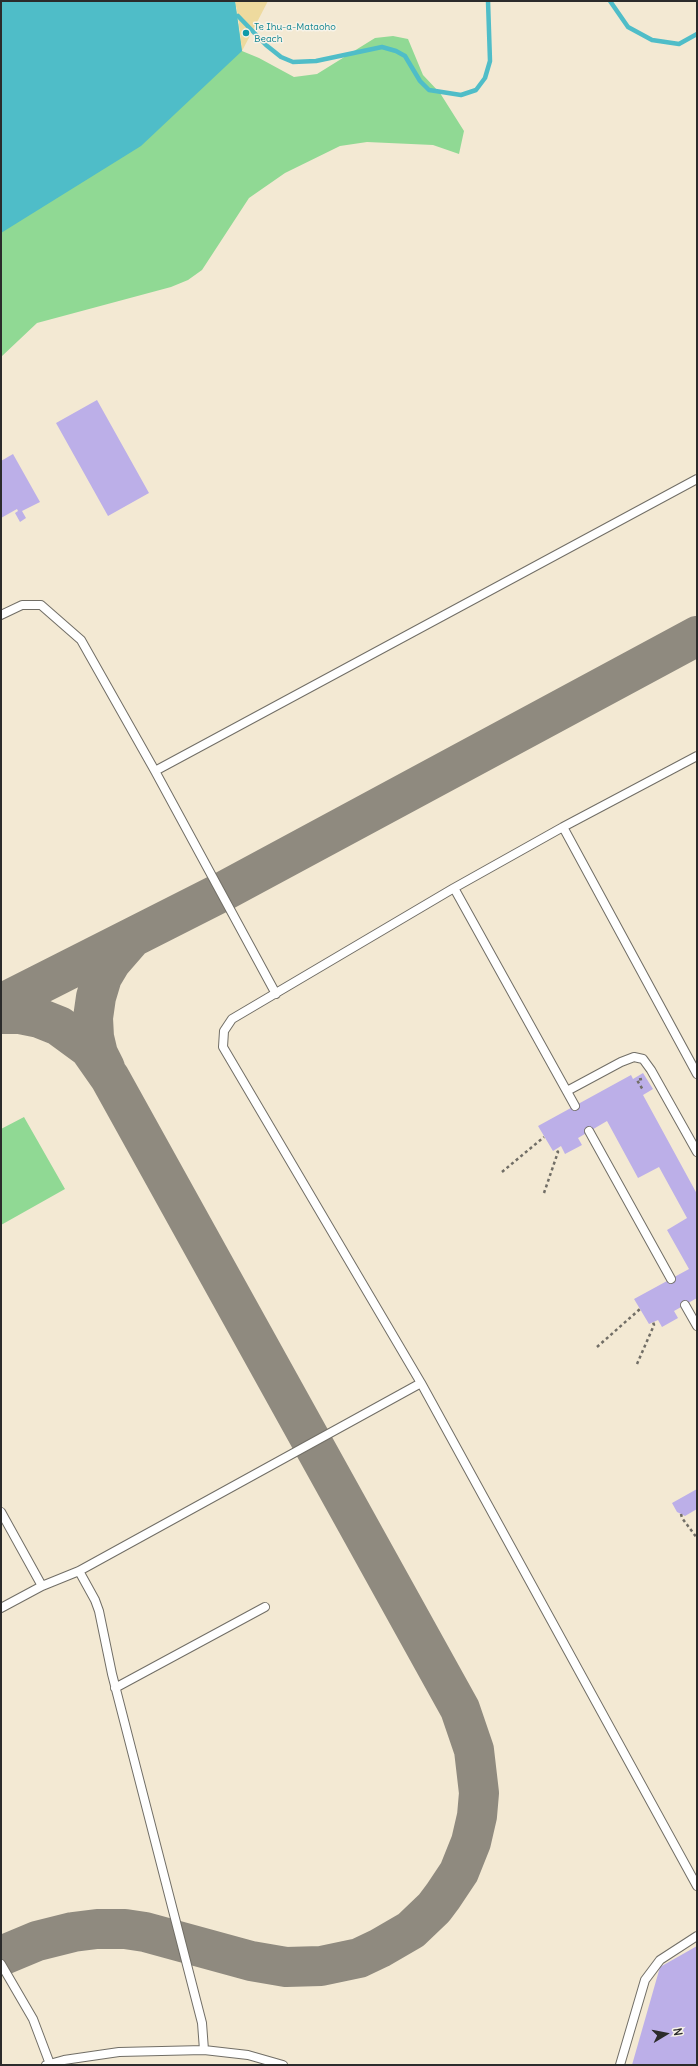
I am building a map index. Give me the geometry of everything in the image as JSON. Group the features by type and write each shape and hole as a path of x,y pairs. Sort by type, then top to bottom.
{"lane":[{"path":"155,771 697,479"},
{"path":"1,615 22,605 41,605 81,640 155,771 276,994"},
{"path":"697,756 563,827 454,888 232,1019 224,1031 223,1047 422,1383 697,1886"},
{"path":"563,827 697,1074"},
{"path":"454,888 575,1106"},
{"path":"567,1091 621,1062 634,1057 643,1059 651,1070 697,1152"},
{"path":"589,1131 671,1279"},
{"path":"685,1305 697,1326"},
{"path":"1,1608 42,1586 80,1571 422,1383"},
{"path":"1,1512 42,1586"},
{"path":"80,1571 99,1611 115,1688 202,2023 204,2050"},
{"path":"115,1688 265,1607"},
{"path":"620,2065 645,1980 660,1960 697,1936"},
{"path":"1,1964 33,2019 48,2064 70,2059 119,2052 204,2050 248,2055 284,2065"}],"path":[{"path":"643,1090 637,1080 642,1078 646,1084"},
{"path":"502,1172 544,1137"},
{"path":"544,1193 558,1152 556,1149"},
{"path":"597,1347 640,1310"},
{"path":"637,1364 654,1325 653,1322"},
{"path":"681,1514 682,1518 697,1538"}],"green space":[{"path":"1,1 235,1 242,51 259,58 294,77 317,74 375,38 393,36 408,39 423,75 440,93 464,131 459,154 433,145 367,142 340,146 285,173 249,198 202,270 188,280 171,287 37,323 1,357"},
{"path":"24,1117 65,1189 1,1225 1,1129"}],"sand":[{"name":"Te Ihu-a-Mataoho Beach","path":"235,1 268,1 242,51 238,16"}],"water":[{"path":"1,1 235,1 242,51 141,146 1,233"}],"building":[{"path":"97,400 149,493 108,516 56,423"},
{"path":"13,454 40,502 22,511 26,518 20,522 15,513 18,511 17,509 1,518 1,461"},
{"path":"643,1073 653,1089 643,1095 697,1194 697,1298 674,1311 678,1318 662,1327 658,1320 649,1324 634,1299 689,1269 667,1230 687,1218 659,1167 638,1178 607,1121 578,1138 582,1145 565,1154 561,1146 553,1151 538,1126 631,1075 633,1079"},
{"path":"697,1489 697,1509 685,1516 677,1512 672,1503"},
{"path":"697,1946 697,2065 632,2065 660,1967"}],"waterway":[{"path":"238,16 266,45 281,57 293,62 316,61 382,47 396,51 405,56 420,81 429,90 461,95 476,90 485,78 490,61 488,1"},
{"path":"610,1 628,27 652,40 679,44 697,34"}],"taxiway":[{"path":"1,1004 222,892 697,636"},
{"path":"105,1068 98,1054 94,1037 93,1018 96,997 102,977 111,962 131,939"},
{"path":"1,1014 19,1014 39,1018 59,1026 89,1048 110,1078 460,1709 474,1750 479,1793 477,1816 471,1842 459,1872 443,1896 434,1908 411,1930 359,1958 321,1966 286,1967 251,1961 145,1932 125,1929 97,1929 73,1932 37,1941 1,1956"}],"place":[{"name":"Te Ihu-a-Mataoho Beach","path":"246,33"}]}
